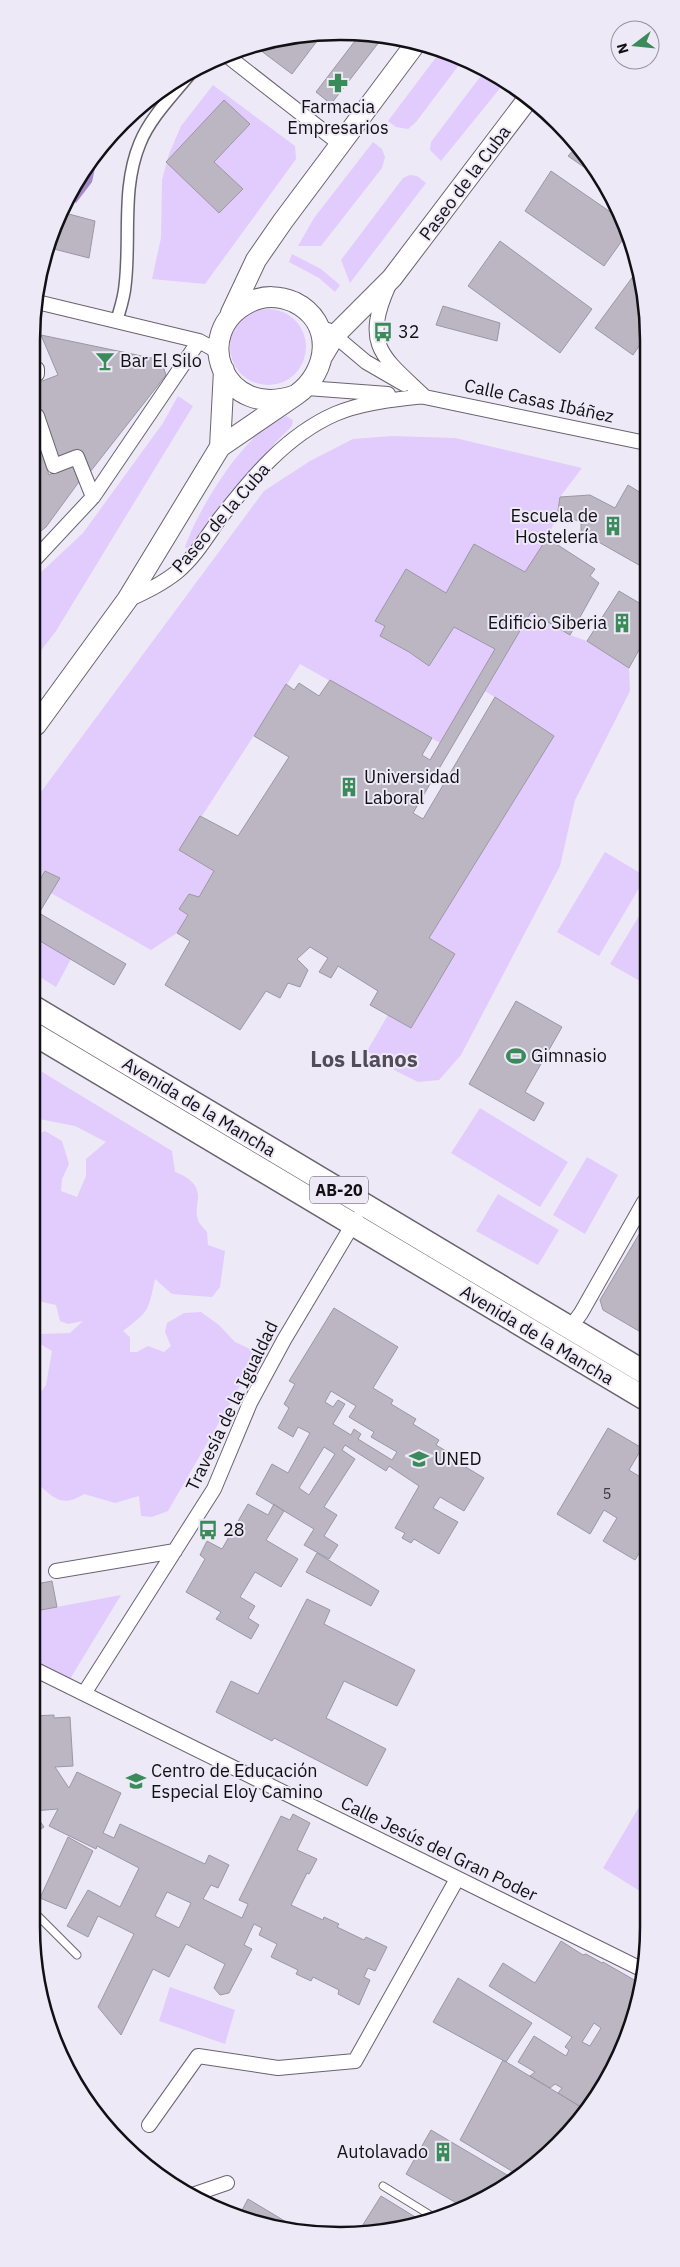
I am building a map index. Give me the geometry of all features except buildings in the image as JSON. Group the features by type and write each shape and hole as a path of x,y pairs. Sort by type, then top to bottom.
{"main road":[{"path":"220,447 222,332 256,260 412,49"},
{"name":"Paseo de la Cuba","path":"323,355 335,335 392,278 525,104"},
{"path":"220,447 301,392 318,373 323,355 322,336 312,316 293,302 271,297 255,299 241,306 230,316"},
{"path":"221,361 228,379 239,390 252,398 266,402 282,401 301,392"},
{"name":"Paseo de la Cuba","path":"40,720 127,600 220,447"},
{"name":"Avenida de la Mancha","path":"40,1012 640,1370"},
{"name":"Avenida de la Mancha","path":"40,1038 640,1396"}],"street":[{"path":"233,60 340,144"},
{"path":"117,320 125,288 128,198 132,172 140,143 159,112 178,88"},
{"path":"392,278 376,318 376,334 380,353 424,396"},
{"path":"43,303 199,341 221,361"},
{"name":"Calle Casas Ibáñez","path":"312,316 366,362 424,396"},
{"path":"40,554 92,497 199,341"},
{"name":"Calle Casas Ibáñez","path":"301,392 424,396 640,442"},
{"name":"Paseo de la Cuba","path":"127,600 155,587 178,571 192,556 243,489 264,466 298,435 334,414 369,403 424,396"},
{"path":"40,425 54,466 77,457 92,497"},
{"path":"352,1225 364,1205"},
{"path":"570,1328 581,1313 640,1209"},
{"name":"Travesía de la Igualdad","path":"85,1692 214,1489 250,1403 284,1340 352,1225"},
{"path":"56,1570 175,1551"},
{"path":"40,1672 85,1692"},
{"name":"Calle Jesús del Gran Poder","path":"85,1692 456,1879 637,1967"},
{"path":"149,2125 198,2056 278,2068 355,2061 456,1879"},
{"path":"200,2192 227,2183"}],"lane":[{"path":"40,1918 77,1956"},
{"path":"383,2186 428,2214"}],"shaded area":[{"path":"437,56 459,65 416,122 408,129 396,127 388,121"},
{"path":"481,75 501,87 441,161 430,150 431,142"},
{"path":"213,85 295,146 296,159 205,284 152,279 161,238 162,180 169,154 181,126"},
{"path":"373,142 382,149 385,157 382,168 321,246 298,246 314,218"},
{"path":"95,167 92,182 76,203 74,201 80,190"},
{"path":"410,175 417,176 426,183 350,283 341,260 403,178"},
{"path":"292,254 321,269 340,285 335,292 319,278 289,262"},
{"path":"268,309 282,312 295,320 303,333 306,347 303,361 295,374 282,382 268,385 254,382 241,374 233,361 230,347 233,333 241,320 254,312"},
{"path":"178,396 193,406 56,631 40,652 40,573 83,533 163,423"},
{"path":"286,416 293,420 292,426 276,442 187,549 185,547 199,516 231,464 256,435"},
{"path":"392,436 455,438 582,468 560,497 557,517 547,538 525,572 474,544 446,593 406,569 375,621 385,626 380,636 429,666 454,627 495,649 440,743 300,664 180,850 214,871 199,897 189,894 179,909 188,915 177,933 151,950 51,893 60,878 45,871 40,880 40,793 264,491 310,461 353,439"},
{"path":"531,612 570,635 587,641 629,668 630,691 575,800 560,866 461,1055 439,1080 418,1082 396,1071 367,1051 388,1015 411,1028 454,954 429,938 554,736 485,691"},
{"path":"605,852 640,873 640,886 599,956 557,932"},
{"path":"640,914 640,981 610,964"},
{"path":"40,941 71,959 56,987 40,977"},
{"path":"40,1071 172,1151 175,1172 187,1178 196,1187 198,1196 197,1216 199,1223 207,1232 208,1245 225,1251 220,1287 212,1297 172,1294 155,1279 146,1310 123,1331 130,1337 130,1352 137,1352 148,1346 164,1352 171,1346 165,1332 167,1323 184,1313 201,1312 219,1325 235,1342 250,1349 255,1360 168,1511 152,1517 141,1516 139,1496 115,1503 84,1494 65,1501 50,1495 40,1486 40,1393 46,1385 52,1351 40,1344 40,1334 70,1333 83,1321 68,1324 60,1321 56,1305 40,1302 40,1133 45,1131 62,1141 69,1164 62,1179 61,1191 77,1197 86,1176 86,1159 106,1142 75,1126 40,1119"},
{"path":"480,1108 568,1162 540,1207 451,1153"},
{"path":"587,1157 618,1175 585,1234 553,1215"},
{"path":"498,1194 559,1230 538,1265 476,1231"},
{"path":"121,1595 70,1679 40,1666 40,1610"},
{"path":"640,1805 640,1891 603,1868"},
{"path":"170,1987 235,2010 225,2044 159,2021"}],"place":[{"name":"Farmacia Empresarios","path":"338,83"},
{"name":"32","path":"383,332"},
{"name":"Bar El Silo","path":"105,361"},
{"name":"Escuela de Hostelería","path":"613,526"},
{"name":"Edificio Siberia","path":"622,623"},
{"name":"Universidad Laboral","path":"349,787"},
{"name":"Gimnasio","path":"516,1056"},
{"name":"UNED","path":"419,1459"},
{"name":"28","path":"208,1530"},
{"name":"Centro de Educación Especial Eloy Camino","path":"136,1781"},
{"name":"Autolavado","path":"443,2152"}],"district":[{"name":"Los Llanos","path":"364,1059"}]}
